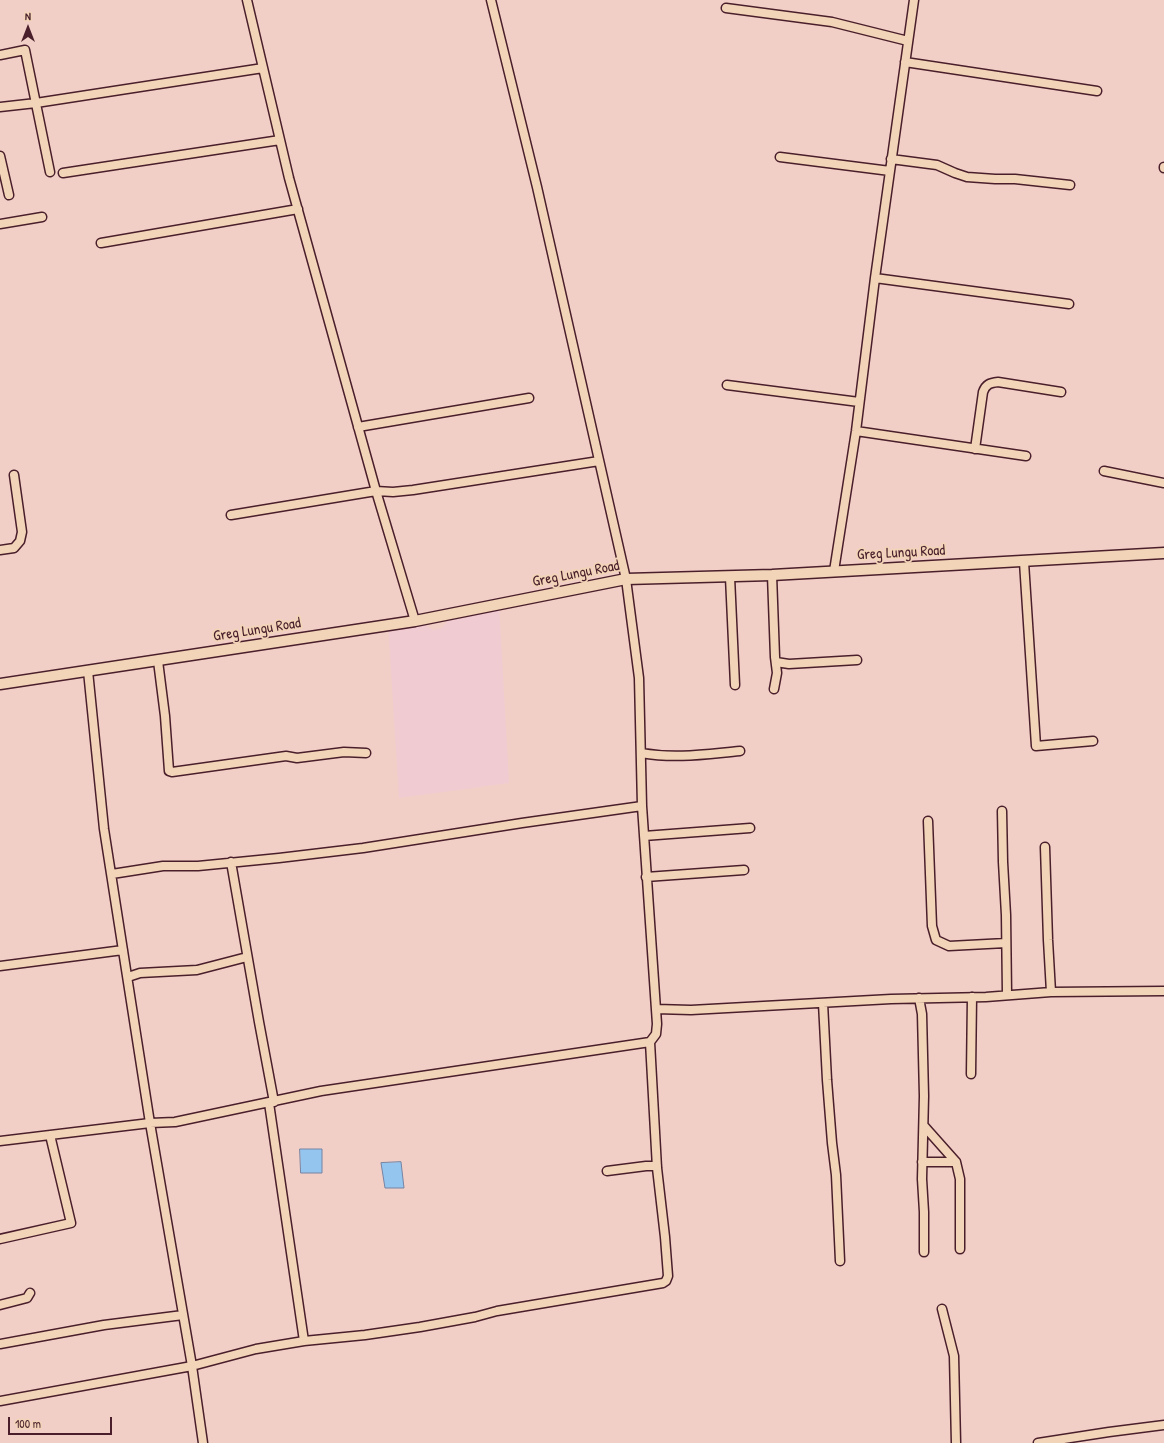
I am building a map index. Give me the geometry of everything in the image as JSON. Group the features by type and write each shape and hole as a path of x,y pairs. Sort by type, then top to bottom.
{"street":[{"path":"247,0 298,209 376,491 415,621"},
{"path":"0,1401 192,1366 256,1349 304,1341 365,1336 475,1317 497,1311 663,1283 666,1281 668,1276 657,1166 650,1042 656,1034 657,1024 642,806 639,678 626,579 537,187 491,0"},
{"path":"834,571 856,431 891,159 914,0"},
{"path":"726,8 832,22 908,41"},
{"path":"0,55 25,50 50,172"},
{"path":"905,62 1097,91"},
{"path":"0,107 36,103 263,68"},
{"path":"63,173 280,140"},
{"path":"0,156 9,195"},
{"path":"780,157 890,172"},
{"path":"891,159 937,165 967,177 1015,179 1070,185"},
{"path":"101,243 298,209"},
{"path":"0,224 42,217"},
{"path":"875,278 1069,304"},
{"path":"975,449 983,392 985,387 990,383 998,382 1061,392"},
{"path":"727,385 859,402"},
{"path":"358,427 529,398"},
{"path":"856,431 1026,456"},
{"path":"232,515 376,491 393,492 413,490 599,461"},
{"path":"1104,471 1164,483"},
{"path":"0,550 14,548 20,542 22,532 14,475"},
{"name":"Greg Lungu Road","path":"0,684 415,621 626,579 772,575 1164,553"},
{"path":"1024,562 1036,746 1093,741"},
{"path":"772,575 777,678 774,689"},
{"path":"730,577 735,685"},
{"path":"776,662 789,664 857,660"},
{"path":"158,661 165,716 169,771 172,772 286,756 296,758 344,752 366,752"},
{"path":"88,671 104,829 150,1122 192,1366 203,1443"},
{"path":"641,753 678,757 740,751"},
{"path":"112,874 162,866 184,867 363,848 642,806"},
{"path":"1002,811 1007,994"},
{"path":"928,820 932,926 936,940 949,946 1006,943"},
{"path":"644,836 750,828"},
{"path":"1045,847 1051,992"},
{"path":"231,862 272,1102 304,1341"},
{"path":"646,877 744,870"},
{"path":"0,966 123,950"},
{"path":"128,976 140,973 196,970 247,957"},
{"path":"656,1009 690,1010 1051,992 1164,991"},
{"path":"971,1074 972,997"},
{"path":"919,998 922,1014 924,1126 922,1162 924,1252"},
{"path":"823,1003 827,1080 836,1175 840,1261"},
{"path":"0,1141 150,1122 175,1122 321,1091 650,1042"},
{"path":"924,1126 956,1162 960,1179 960,1249"},
{"path":"0,1239 71,1224 50,1135"},
{"path":"922,1162 956,1162"},
{"path":"607,1171 657,1166"},
{"path":"0,1305 27,1298 30,1293"},
{"path":"942,1309 954,1356 956,1443"},
{"path":"0,1344 104,1325 183,1315"},
{"path":"1038,1443 1164,1425"}],"shaded area":[{"path":"499,605 509,783 399,798 388,623 422,623 433,630 442,628 449,619"}],"water":[{"path":"300,1149 322,1149 322,1173 301,1173"},
{"path":"401,1162 404,1188 385,1188 381,1163"}]}
